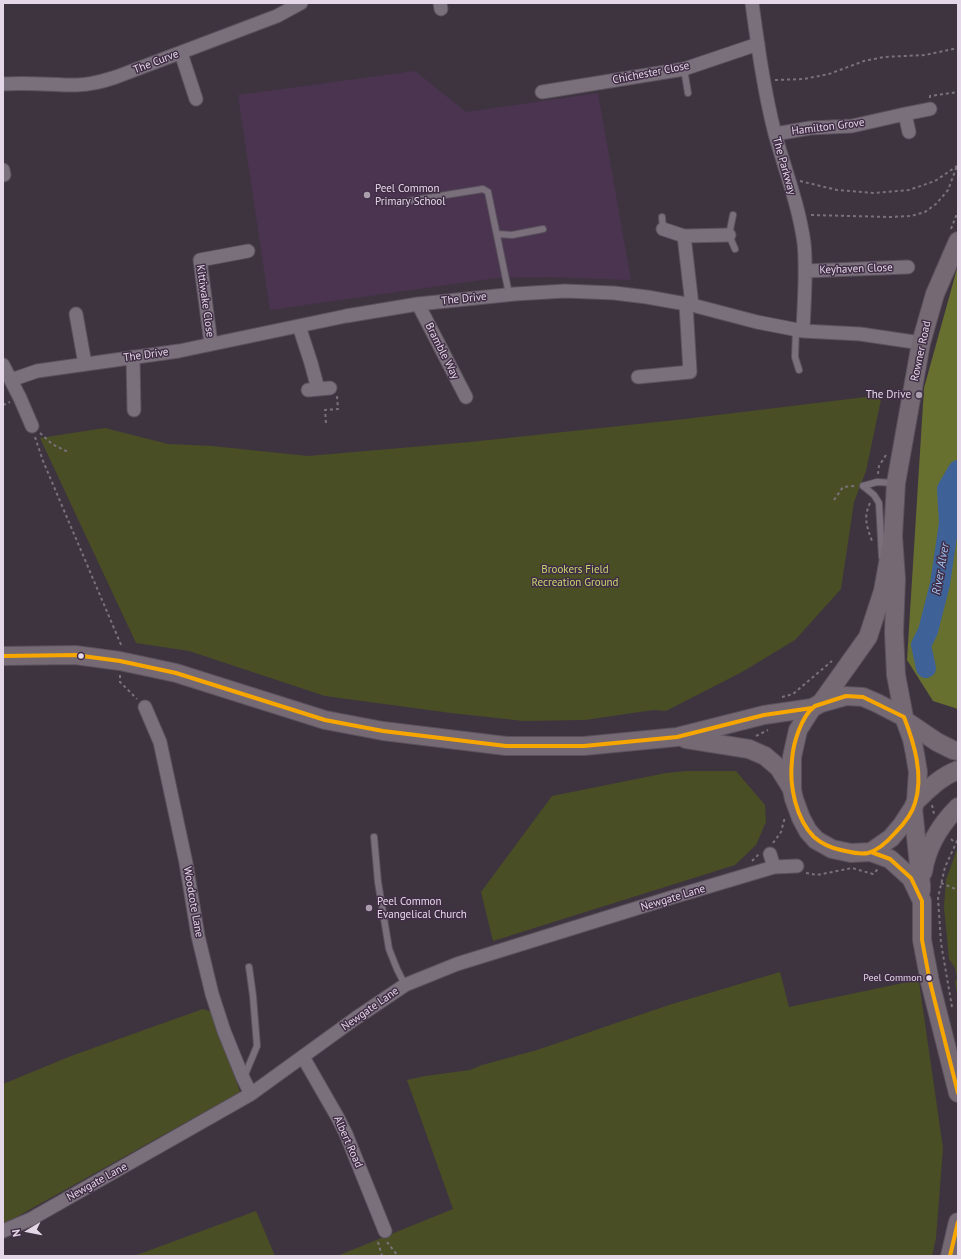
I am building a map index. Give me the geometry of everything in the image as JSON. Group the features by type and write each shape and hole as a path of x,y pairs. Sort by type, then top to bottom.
{"main road":[{"name":"Rowner Road","path":"792,790 792,757 798,730 868,637 884,591 893,536 896,483 921,343 935,294 958,241"},
{"name":"Rowner Road","path":"893,536 896,579 894,632 896,675 905,719 912,739 918,772 914,805 921,891"},
{"path":"3,656 75,655 120,661 176,673 325,720 383,731 506,746 584,746 677,738 764,715 817,706 846,696 862,697 877,703 905,719 937,742 958,751"},
{"path":"677,738 749,749 765,756 779,768 792,790 801,818 808,831 816,840 832,849 860,853 872,852 890,859 911,878 921,891"},
{"path":"872,852 890,838 902,825 914,805 937,781 947,774 958,770"},
{"path":"958,807 946,819 936,834 925,863 921,891 922,940 930,982 958,1092"},
{"path":"950,1256 958,1222"}],"street":[{"name":"The Curve","path":"3,84 36,83 78,85 96,83 181,53 277,16 301,3"},
{"name":"The Parkway","path":"752,3 764,83 775,134 798,215 804,243 805,271 800,330"},
{"name":"Chichester Close","path":"542,92 684,69 758,44"},
{"path":"181,53 196,99"},
{"name":"Hamilton Grove","path":"775,134 810,128 852,126 930,109"},
{"path":"905,114 909,132"},
{"path":"662,223 684,236 729,235"},
{"path":"638,377 690,372 689,304 684,236"},
{"name":"Kittiwake Close","path":"211,344 200,260 248,251"},
{"name":"Keyhaven Close","path":"805,271 908,267"},
{"name":"The Drive","path":"11,380 37,371 179,351 346,316 418,304 509,294 565,291 614,293 646,297 689,304 757,322 800,330 860,334 921,343"},
{"name":"Bramble Way","path":"418,304 466,397"},
{"path":"76,314 85,364"},
{"path":"299,326 318,389"},
{"path":"133,357 134,410"},
{"path":"3,365 32,426"},
{"name":"Woodcote Lane","path":"145,707 160,742 186,863 198,936 212,994 224,1031 251,1094"},
{"path":"766,851 774,867"},
{"name":"Newgate Lane","path":"3,1231 31,1219 251,1094 405,985 457,964 742,876 774,867 797,866"},
{"name":"Albert Road","path":"303,1057 346,1134 385,1231"}],"lane":[{"path":"684,69 688,93"},
{"path":"396,203 483,189 488,192 509,294"},
{"path":"733,215 729,235 735,249"},
{"path":"496,234 512,235 543,229"},
{"path":"799,370 795,357 800,330"},
{"path":"863,486 877,482 896,483"},
{"path":"863,486 874,495 879,503 884,591"},
{"path":"374,837 378,882 389,949 405,985"},
{"path":"243,1078 257,1046 249,967"}],"path":[{"path":"764,83 775,80 804,79 828,74 864,61 878,58 925,55 958,48"},
{"path":"930,109 930,96 958,92"},
{"path":"789,183 802,181 837,190 873,193 910,190 935,181 958,165"},
{"path":"798,215 890,217 911,216 925,212 936,204 948,190 958,165"},
{"path":"318,389 336,393 338,409 325,410 326,423"},
{"path":"32,426 52,444 68,452"},
{"path":"32,426 43,461 124,650 120,661 120,682 145,707"},
{"path":"877,482 879,466 886,454"},
{"path":"834,500 842,488 863,486"},
{"path":"873,543 866,525 867,509 874,495"},
{"path":"781,697 793,694 834,660"},
{"path":"742,876 754,858 766,851 782,832 786,812"},
{"path":"953,1009 941,943 938,898 945,867 958,839"},
{"path":"941,883 958,890"},
{"path":"385,1231 387,1242 398,1256"}],"shaded area":[{"name":"Peel Common Primary School","path":"415,71 466,112 598,93 631,280 548,277 496,278 270,310 238,95"}],"green space":[{"path":"958,265 958,709 933,701 907,660 924,388"},
{"name":"Brookers Field Recreation Ground","path":"882,395 866,471 854,502 841,589 795,640 742,672 666,711 653,710 585,720 524,721 325,696 189,651 136,643 40,438 105,428 168,444 212,446 308,456 470,442 685,419"},
{"path":"687,771 736,771 765,805 766,822 756,845 735,865 493,941 481,892 552,796 666,773"},
{"path":"958,846 958,999 955,982 957,978 955,968 949,959 944,907 946,880"},
{"path":"780,972 789,1007 908,982 919,982 943,1148 936,1238 932,1256 337,1256 453,1209 407,1080 470,1070 482,1065 537,1050 669,1005"},
{"path":"203,1009 212,1012 240,1092 11,1220 3,1223 3,1084 71,1056"},
{"path":"256,1211 275,1256 134,1256"}],"waterway":[{"name":"River Alver","path":"926,668 921,645 928,631 940,584 949,523 947,489 958,470"}],"transit line":[{"path":"3,656 75,655 120,661 176,673 325,720 383,731 506,746 584,746 677,737 764,715 812,708"},
{"path":"846,696 863,697 904,717 917,759 918,792 914,807 901,826 883,845 876,850 865,854 834,848 823,844 814,837 808,830 798,812 793,791 791,770 792,760 794,746 802,723 815,706 846,696"},
{"path":"871,852 890,859 911,878 922,901 922,940 930,982 958,1093"},
{"path":"950,1256 958,1222"}],"place":[{"name":"Peel Common Primary School","path":"367,195"},
{"name":"The Drive","path":"919,395"},
{"name":"Peel Common Evangelical Church","path":"369,908"},
{"name":"Peel Common","path":"929,978"}]}
